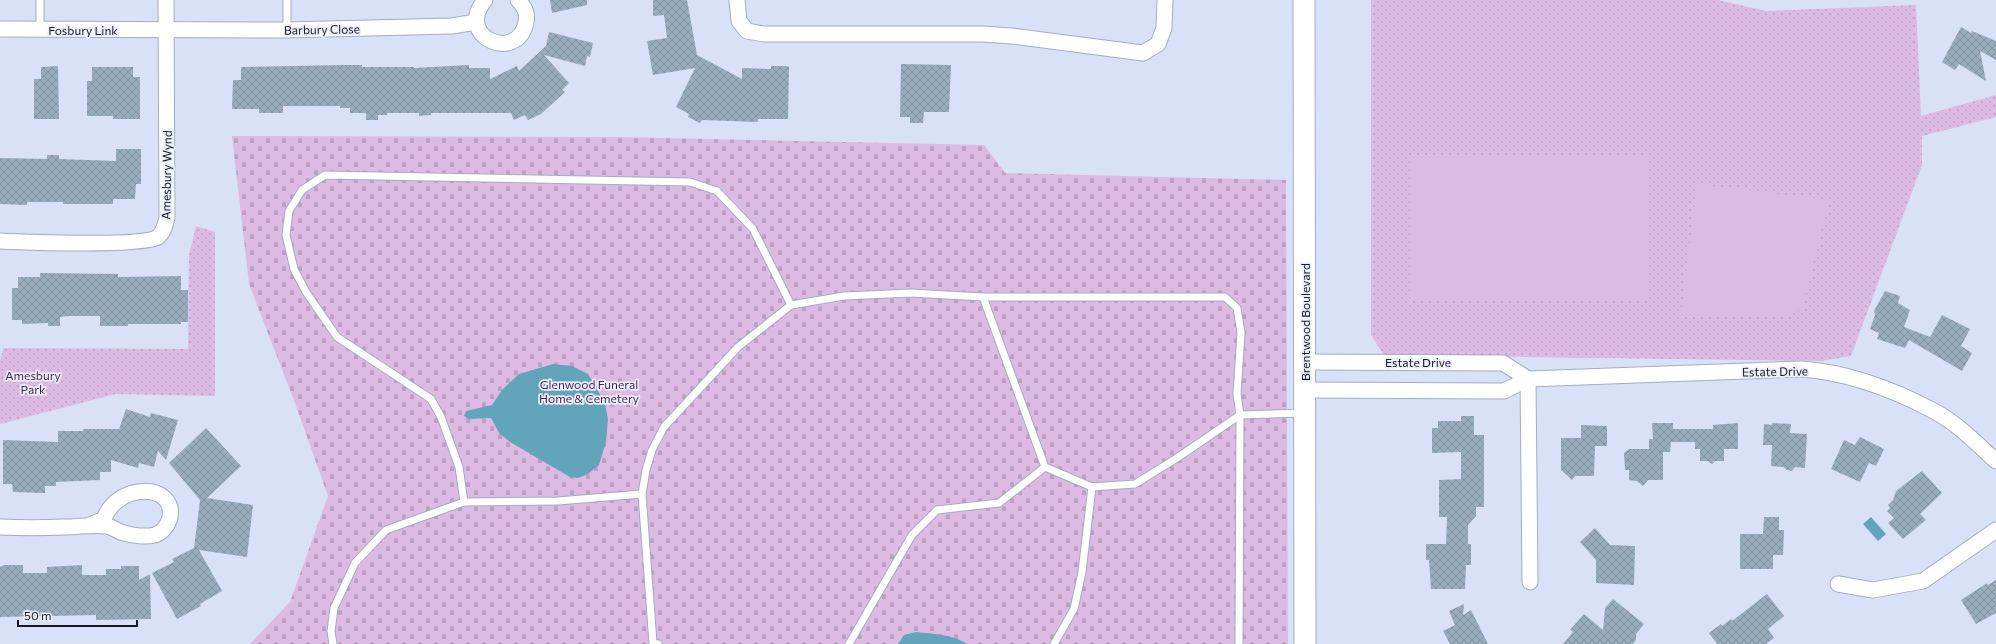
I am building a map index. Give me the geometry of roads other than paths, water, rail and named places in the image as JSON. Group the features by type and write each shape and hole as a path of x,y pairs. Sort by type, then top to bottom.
{"street":[{"name":"Amesbury Wynd","path":"0,241 133,242 157,237 164,230 167,218 166,0"},
{"path":"485,0 478,10 476,22 479,30 491,41 503,44 515,40 521,34 527,19 525,11 518,0"},
{"path":"737,0 739,21 747,31 764,34 982,34 1012,36 1143,53 1158,44 1164,28 1165,0"},
{"name":"Brentwood Boulevard","path":"1304,0 1305,644"},
{"name":"Barbury Close","path":"166,30 287,30 452,26 476,22"},
{"name":"Fosbury Link","path":"0,29 166,30"},
{"name":"Estate Drive","path":"1304,362 1504,363 1528,379"},
{"name":"Estate Drive","path":"1305,390 1504,391 1528,379 1801,369 1820,371 1858,380 1933,410 1967,435 1996,462"},
{"path":"1528,379 1530,582"},
{"path":"0,527 90,525 108,526 124,533 141,535 156,534 164,529 170,518 170,508 163,497 153,492 138,491 124,495 114,502 107,511 104,519 90,525"},
{"path":"1838,584 1873,590 1923,581 1996,530"}],"lane":[{"path":"40,0 40,30"},
{"path":"287,0 287,30"},
{"path":"464,502 459,467 442,417 431,399 337,336 306,292 294,269 286,235 289,211 302,190 324,175 690,182 718,191 753,229 791,305"},
{"path":"655,644 642,494 650,456 664,427 738,347 791,305 844,296 911,293 983,297 1224,297 1237,308 1241,332 1237,394 1240,414 1240,644"},
{"path":"983,297 1045,467 1092,487 1135,484 1177,458 1240,414 1304,413"},
{"path":"849,644 912,535 937,510 999,503 1045,467"},
{"path":"1054,644 1074,609 1082,572 1092,487"},
{"path":"334,644 330,631 334,608 355,563 386,530 464,502 558,502 642,494"}],"water":[{"path":"553,364 572,366 588,374 605,403 608,419 606,442 599,465 588,474 578,478 570,477 510,442 499,433 491,418 469,419 464,416 466,411 492,405 502,390 519,374"},
{"path":"1871,517 1886,534 1878,541 1863,524"},
{"path":"916,632 949,636 967,644 898,644 904,635"}],"park label":[{"name":"Amesbury Park","path":"33,382"},
{"name":"Glenwood Funeral Home & Cemetery","path":"589,391"}]}
